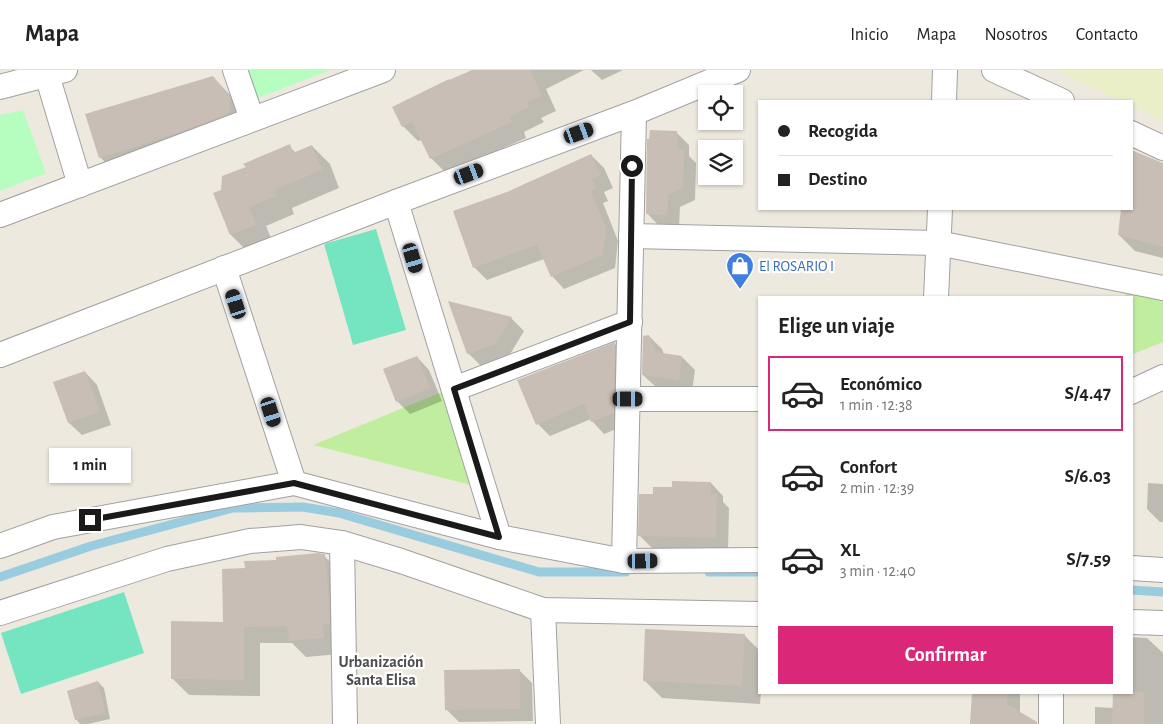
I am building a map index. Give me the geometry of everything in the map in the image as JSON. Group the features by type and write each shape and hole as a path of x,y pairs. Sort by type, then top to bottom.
{"street":[{"path":"235,70 252,120"},
{"path":"0,215 383,70"},
{"path":"0,355 396,202 634,113 738,70"},
{"path":"944,100 945,70"},
{"path":"994,70 1060,100"},
{"path":"0,87 56,72 80,185"},
{"path":"624,561 634,113"},
{"path":"1133,134 1163,148"},
{"path":"396,202 499,537"},
{"path":"936,296 940,210"},
{"path":"631,236 938,243 1163,288"},
{"path":"224,268 294,483"},
{"path":"454,389 630,322"},
{"path":"1133,391 1163,378"},
{"path":"628,399 758,399"},
{"path":"0,546 53,527 294,483 499,537 624,561 758,560"},
{"path":"0,613 167,559 250,541 301,537 342,543 401,561 543,610 758,614"},
{"path":"342,543 346,724"},
{"path":"1133,568 1163,570"},
{"path":"543,610 548,724"},
{"path":"1133,622 1163,623"},
{"path":"1051,694 1051,724"}],"green space":[{"path":"243,70 330,70 250,101"},
{"path":"1056,70 1163,70 1163,122 1133,107 1133,100 1119,100"},
{"path":"23,110 46,173 0,191 0,115"},
{"path":"376,229 406,330 353,345 324,244"},
{"path":"1127,281 1163,291 1163,342 1133,354 1133,296 1125,296"},
{"path":"442,392 475,486 313,445"},
{"path":"124,592 144,653 21,694 1,633"}],"building":[{"path":"472,70 530,70 542,96 527,102 529,107 509,117 512,122 430,159 412,122 402,127 392,107"},
{"path":"213,76 230,97 229,112 226,115 169,136 99,158 85,114"},
{"path":"650,130 677,131 677,149 684,149 683,188 668,195 667,215 646,214 647,139 649,139"},
{"path":"290,144 293,153 312,145 322,170 274,190 277,196 249,207 256,225 230,235 213,193 221,190 222,176 246,167 243,164"},
{"path":"1133,151 1163,163 1163,247 1118,235 1121,210 1133,210"},
{"path":"591,154 601,175 592,179 596,188 591,191 606,228 603,255 551,277 537,245 473,268 453,211 507,192"},
{"path":"448,301 512,317 496,344 467,354"},
{"path":"649,335 656,352 682,356 679,380 642,375 643,336"},
{"path":"615,342 614,413 591,422 584,404 536,425 517,380"},
{"path":"417,356 430,388 396,402 383,369"},
{"path":"85,371 100,412 68,423 53,382"},
{"path":"672,481 711,482 711,494 717,494 716,538 638,536 639,494 653,494 653,487 672,487"},
{"path":"325,554 329,602 330,624 323,625 324,638 289,641 287,626 244,627 244,680 171,679 171,621 223,622 222,569 245,568 244,561 276,560 276,557"},
{"path":"645,629 745,634 742,686 643,681"},
{"path":"520,669 520,709 445,710 444,670"},
{"path":"98,681 105,713 75,720 67,691"},
{"path":"1144,692 1144,724 1112,724 1113,694"},
{"path":"972,694 1008,694 1007,704 1037,722 1037,724 970,724"}],"waterway":[{"path":"0,577 91,546 233,508 303,507 339,513 539,572 626,572"},
{"path":"709,572 758,572"},
{"path":"1133,590 1163,592"}],"place":[{"name":"El ROSARIO I","path":"740,290"}],"district":[{"name":"Urbanización Santa Elisa","path":"381,671"}],"route":[{"path":"90,520 294,483 499,537 454,389 630,322 632,166"}]}
